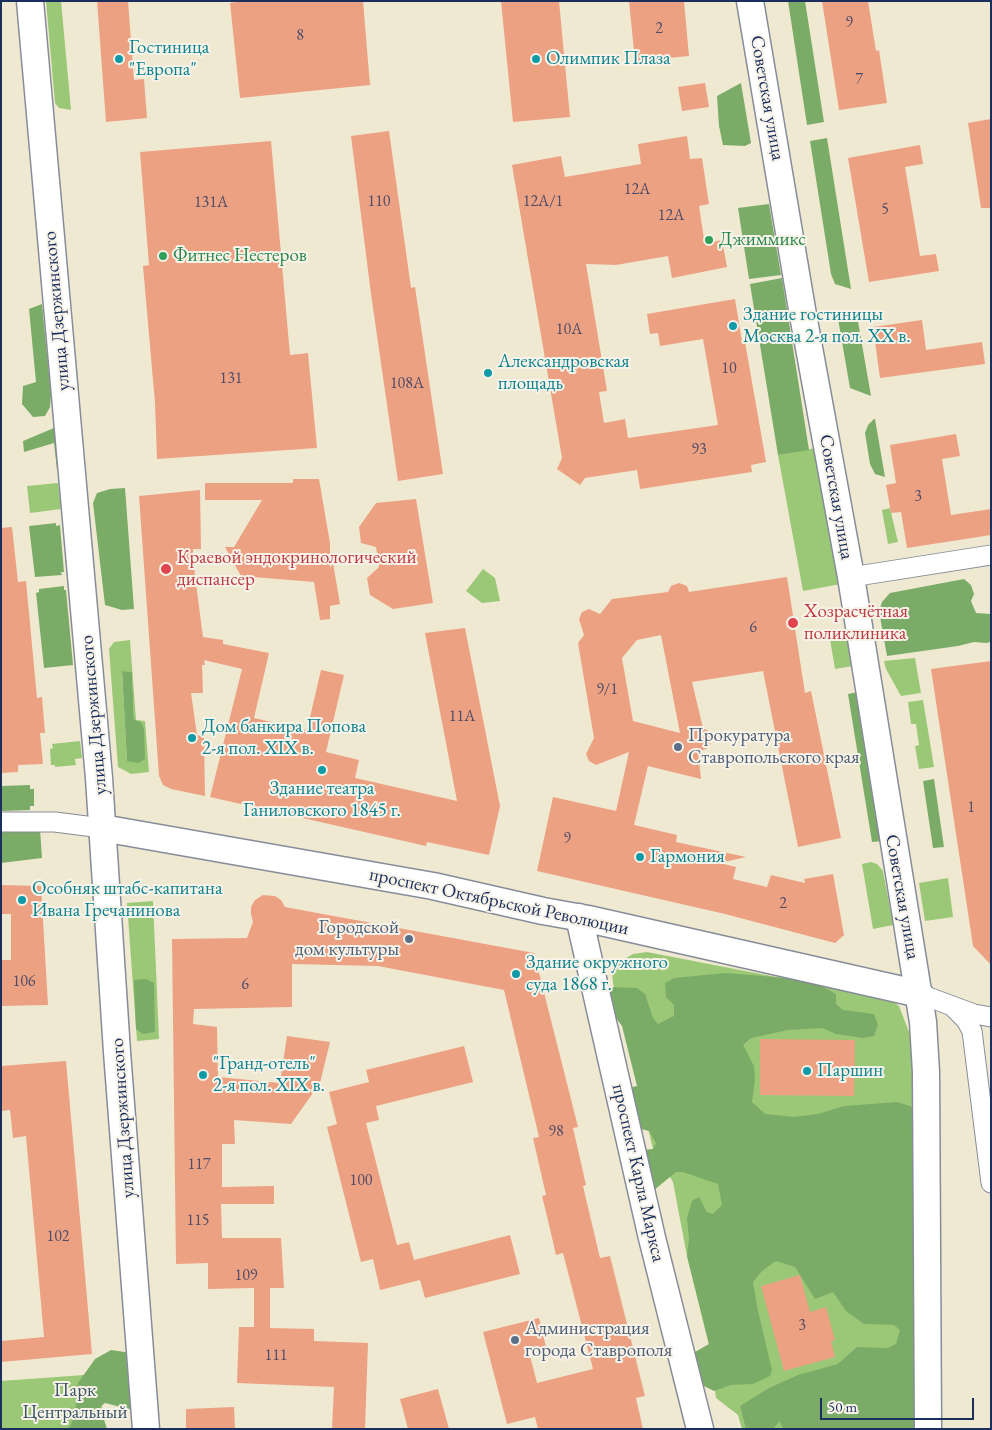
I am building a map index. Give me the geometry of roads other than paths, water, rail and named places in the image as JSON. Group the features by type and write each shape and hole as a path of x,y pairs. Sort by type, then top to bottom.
{"main road":[{"name":"улица Дзержинского","path":"30,1 93,698 117,1052 146,1429"},
{"name":"Советская улица","path":"750,1 803,314 851,577 905,918 920,994"},
{"name":"проспект Октябрьской Революции","path":"102,828 433,886 920,994"},
{"name":"проспект Карла Маркса","path":"579,917 652,1238 700,1429"},
{"path":"920,994 926,1072 928,1429"}],"street":[{"path":"851,577 991,555"},
{"name":"проспект Октябрьской Революции","path":"1,822 55,822 102,828"},
{"name":"проспект Октябрьской Революции","path":"920,994 974,1014 991,1017"},
{"path":"952,1006 966,1020 974,1040 991,1183"}],"place":[{"name":"Гостиница \"Европа\"","path":"119,59"},
{"name":"Олимпик Плаза","path":"536,59"},
{"name":"Джиммикс","path":"709,240"},
{"name":"Фитнес Нестеров","path":"163,256"},
{"name":"Здание гостиницы Москва 2-я пол. ХХ в.","path":"733,326"},
{"name":"Александровская площадь","path":"488,373"},
{"name":"Краевой эндокринологический диспансер","path":"166,569"},
{"name":"Хозрасчётная поликлиника","path":"793,623"},
{"name":"Дом банкира Попова 2-я пол. XIX в.","path":"192,738"},
{"name":"Прокуратура Ставропольского края","path":"678,747"},
{"name":"Здание театра Ганиловского 1845 г.","path":"322,770"},
{"name":"Гармония","path":"640,857"},
{"name":"Особняк штабс-капитана Ивана Гречанинова","path":"22,900"},
{"name":"Городской дом культуры","path":"409,939"},
{"name":"Здание окружного суда 1868 г.","path":"516,974"},
{"name":"Паршин","path":"807,1071"},
{"name":"\"Гранд-отель\" 2-я пол. XIX в.","path":"203,1075"},
{"name":"Администрация города Ставрополя","path":"515,1340"}],"park label":[{"name":"Парк Центральный","path":"75,1402"}]}
